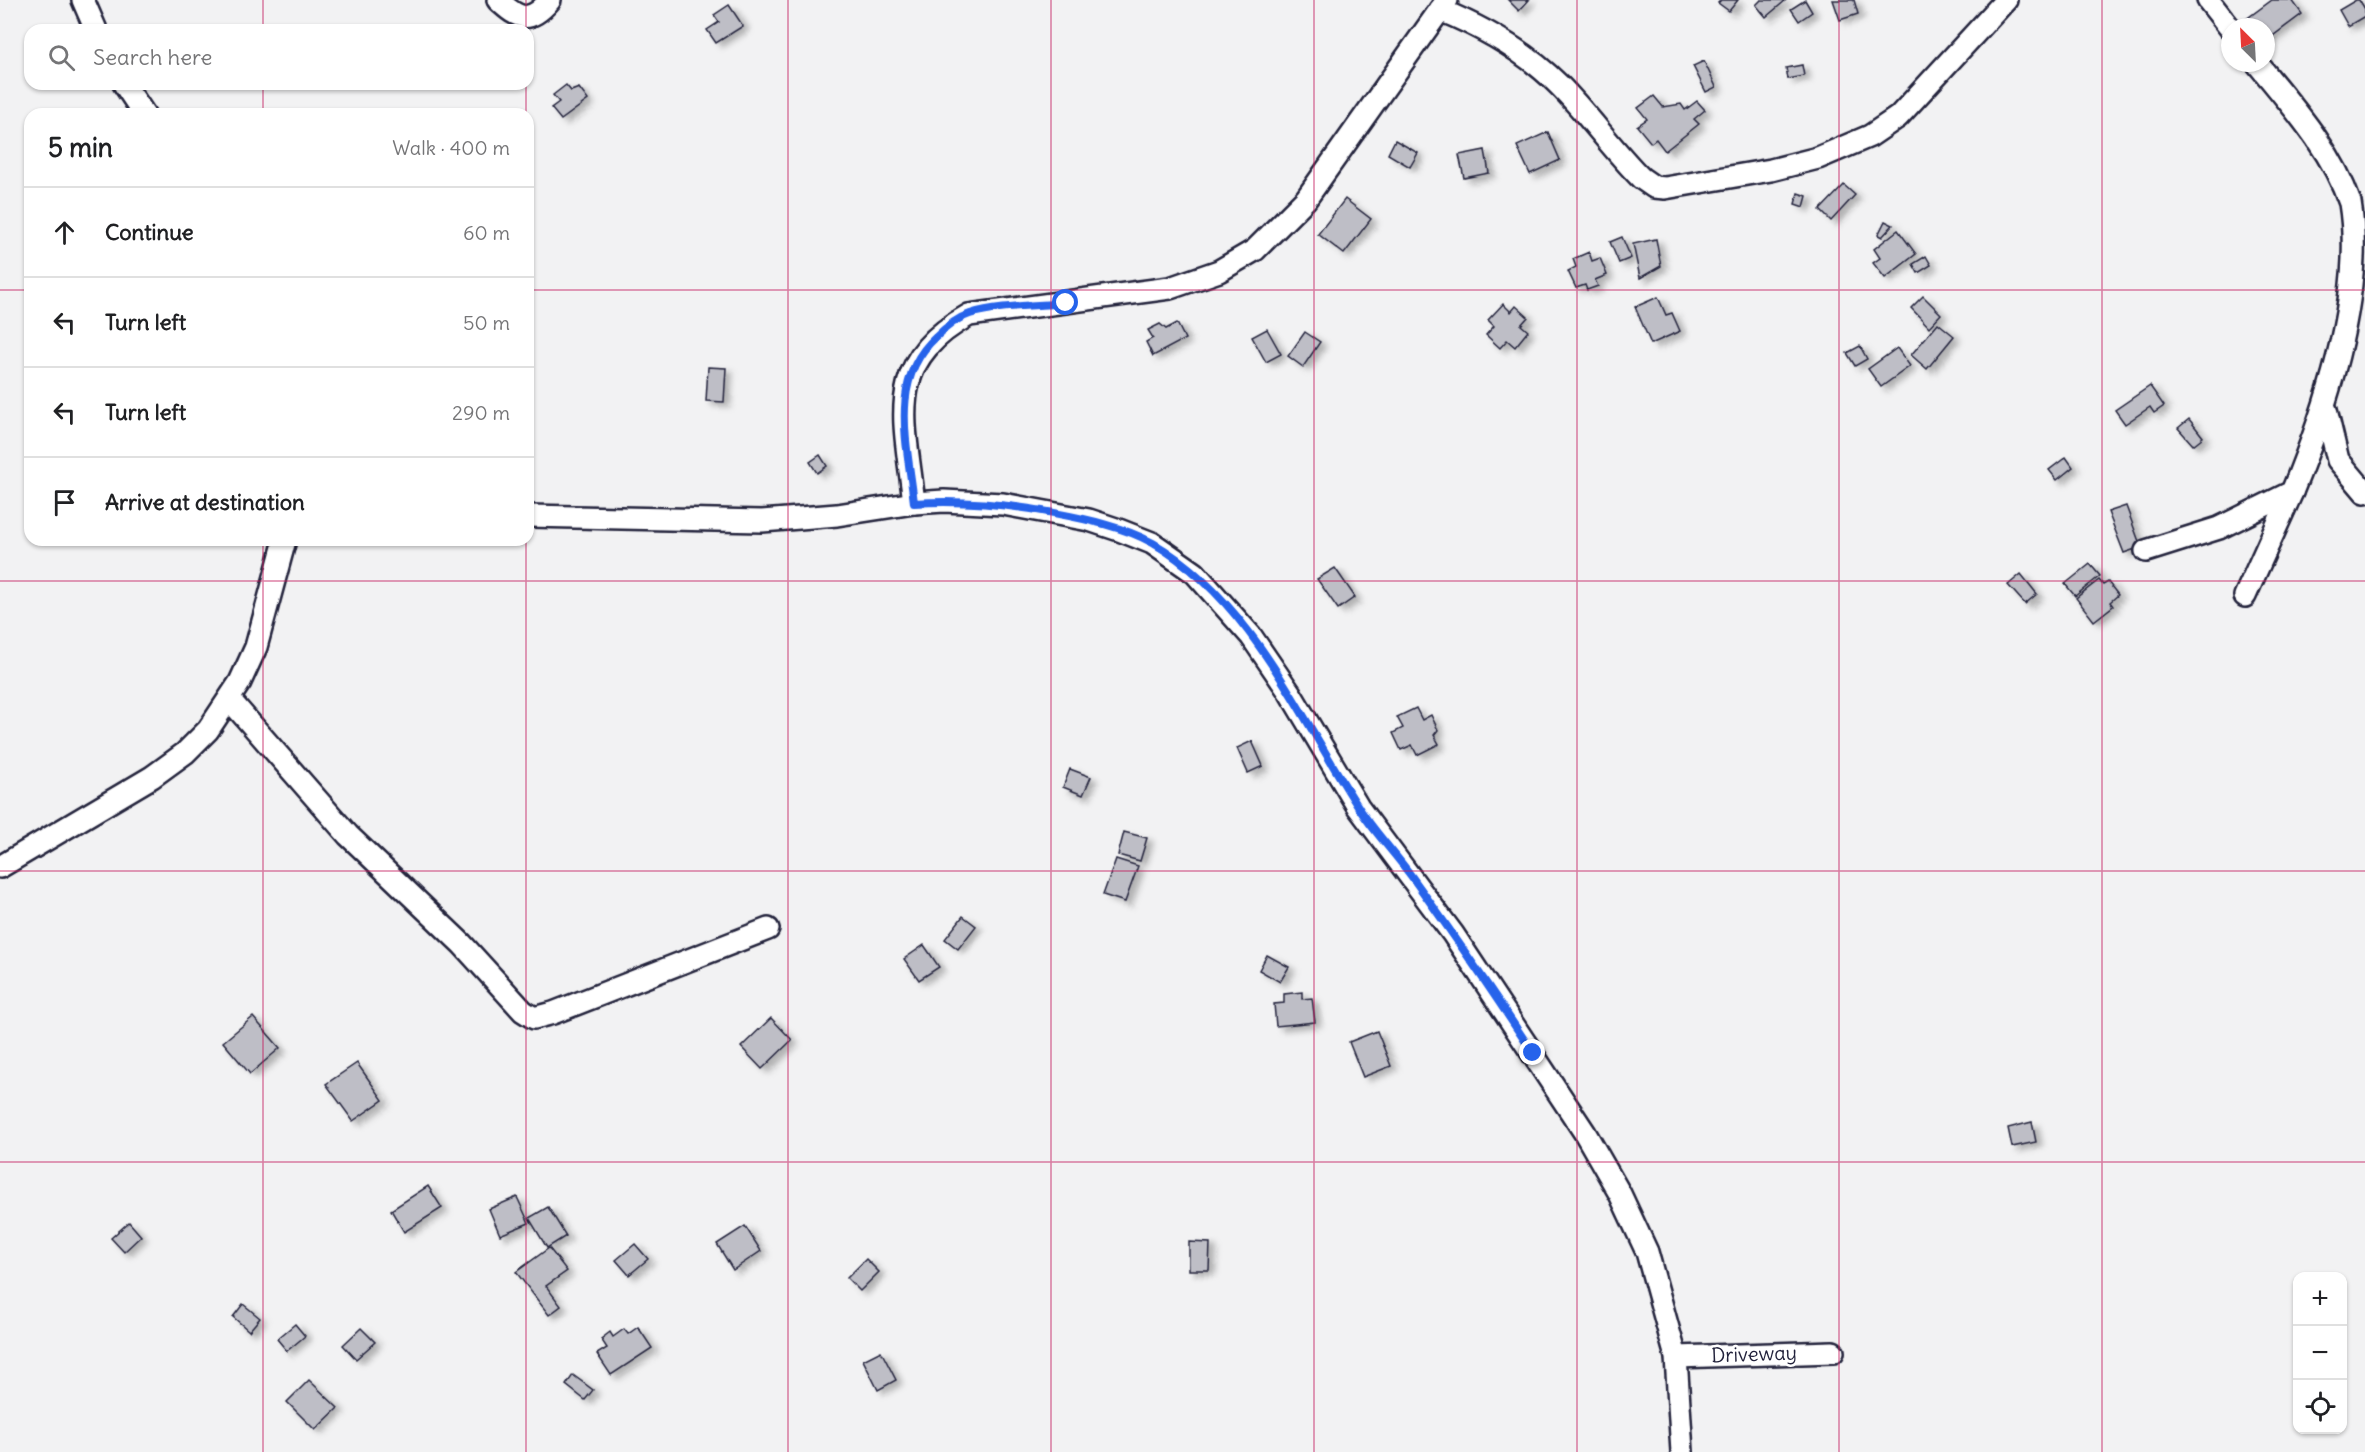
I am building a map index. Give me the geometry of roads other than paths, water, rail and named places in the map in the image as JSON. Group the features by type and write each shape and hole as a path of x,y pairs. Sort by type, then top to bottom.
{"street":[{"path":"83,0 93,24"},
{"path":"498,0 517,16 523,17 535,15 550,0"},
{"path":"914,503 905,409 906,392 915,361 929,343 946,327 969,315 1170,288 1219,271 1255,250 1306,199 1443,5 1499,37 1530,61 1559,85 1641,178 1654,187 1665,188 1776,169 1818,158 1862,141 1898,117 2006,0"},
{"path":"2208,0 2222,18"},
{"path":"2245,596 2326,410 2352,317 2362,265 2355,219 2338,177 2316,139 2264,72"},
{"path":"128,90 140,108"},
{"path":"2326,410 2338,460 2365,492"},
{"path":"2146,551 2219,528 2292,492"},
{"path":"534,516 762,521 837,515 914,503 944,501 1003,504 1089,520 1152,543 1195,573 1251,636 1290,693 1358,807 1453,934 1585,1132 1620,1194 1647,1252 1676,1357 1682,1452"},
{"path":"0,867 152,777 185,753 208,730 230,700 256,647 283,546"},
{"path":"230,700 348,835 462,944 523,1011 534,1018 553,1013 768,929"},
{"name":"Driveway","path":"1676,1357 1833,1352"}]}
